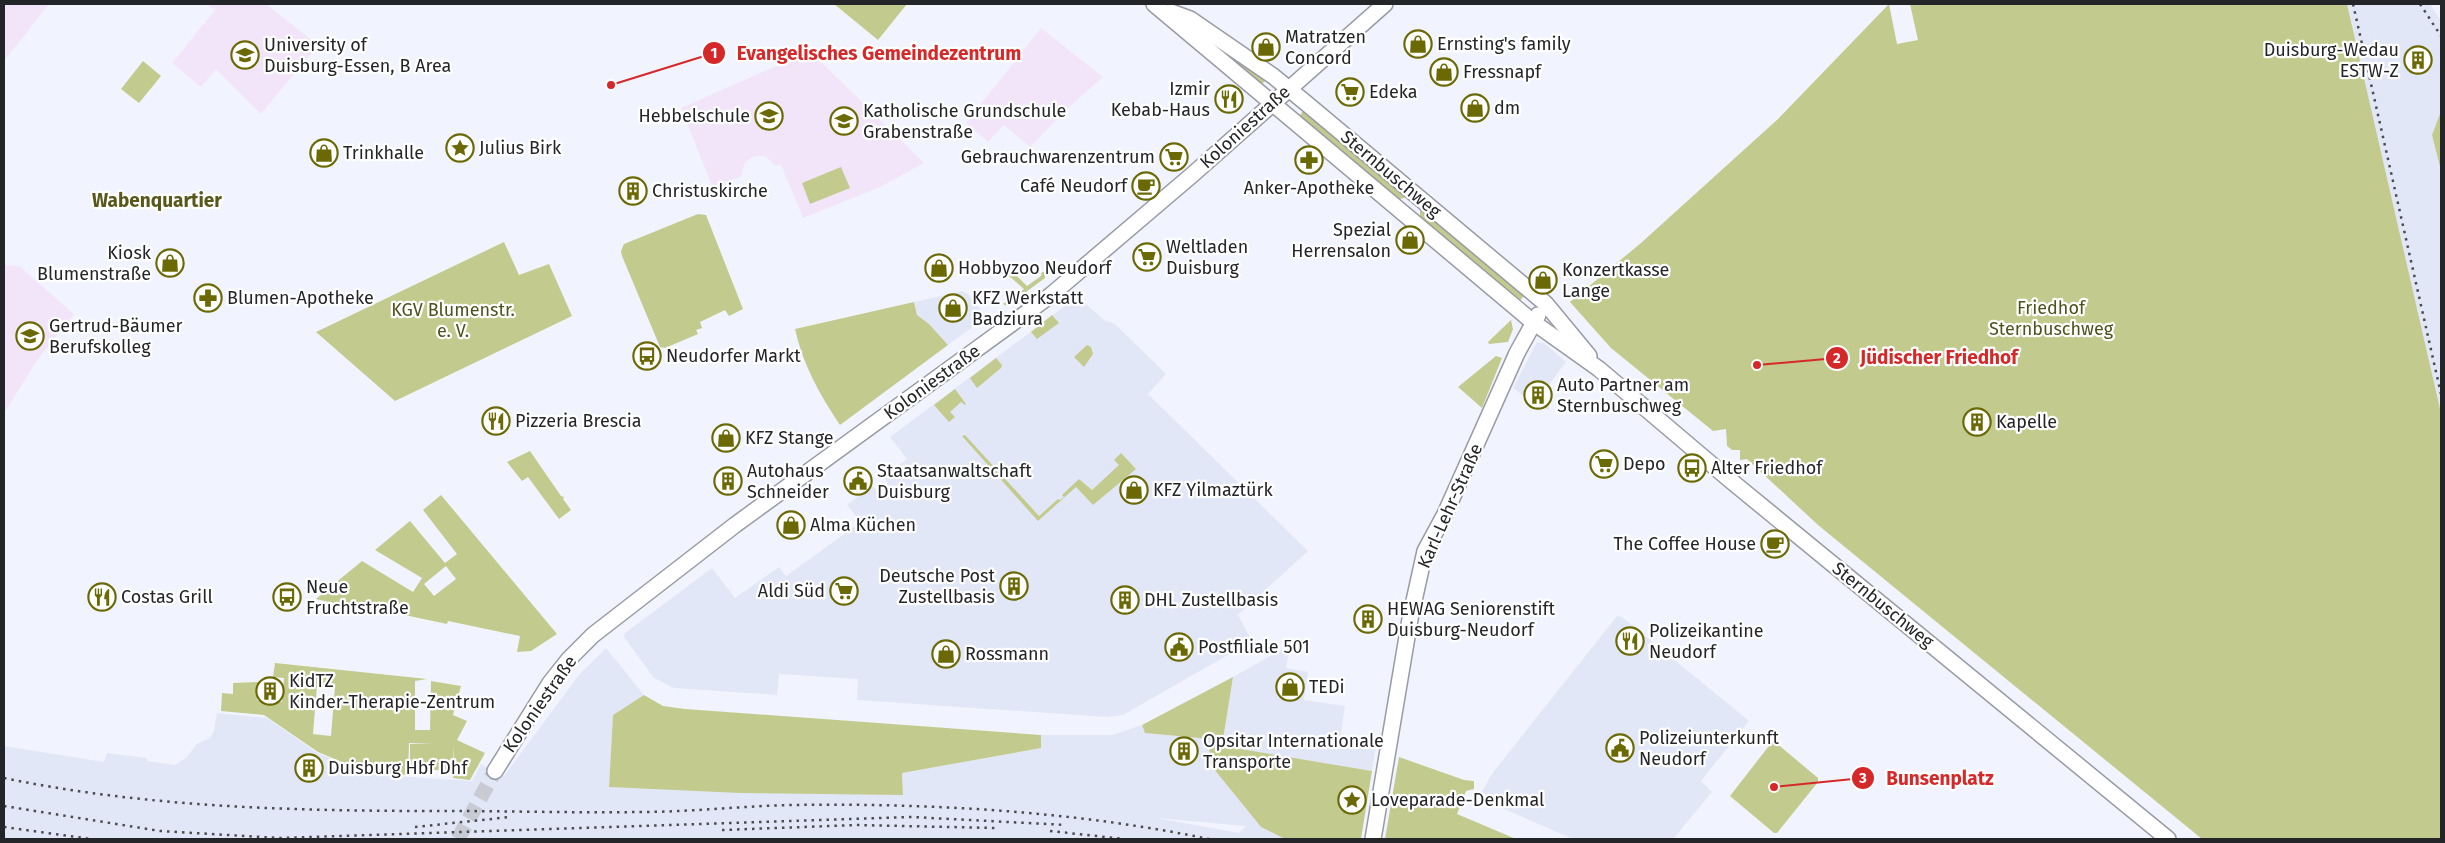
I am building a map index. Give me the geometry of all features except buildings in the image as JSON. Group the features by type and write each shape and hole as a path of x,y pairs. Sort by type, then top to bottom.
{"main road":[{"name":"Koloniestraße","path":"494,771 550,683 568,659 593,635 735,525 1048,296 1187,179 1287,88 1385,4"},
{"name":"Sternbuschweg","path":"1157,6 1190,19 1287,88 1546,304 1599,369"},
{"name":"Sternbuschweg","path":"1157,6 1533,322 1599,369 1768,511 2168,839"},
{"name":"Karl-Lehr-Straße","path":"1373,839 1410,619 1425,551 1445,514 1533,322 1546,304"}],"shaded area":[{"path":"4,4 49,4 4,61"},
{"name":"University of Duisburg-Essen, B Area","path":"207,4 266,4 318,45 261,114 216,69 201,87 172,63 215,10"},
{"path":"2347,4 2430,4 2441,21 2441,111 2432,135 2441,171 2441,413"},
{"path":"1041,28 1103,77 1069,107 1030,147 1004,125 988,142 966,123"},
{"path":"810,51 924,163 880,187 803,218 781,165 775,166 765,156 755,156 748,160 744,165 741,177 712,186 681,108"},
{"name":"Gertrud-Bäumer Berufskolleg","path":"4,265 19,266 74,314 38,359 4,413"},
{"path":"963,291 968,294 986,317 948,345 929,324 917,315 914,302"},
{"path":"1078,302 1085,303 1104,320 1115,324 1166,374 1148,394 1308,551 1238,615 1252,641 1123,715 1107,717 857,700 858,679 779,674 777,695 674,688 654,678 624,637 625,633 712,568 735,598 779,567 786,576 861,522 847,505 872,486 877,491 888,483 883,477 907,459 890,437 1065,306"},
{"path":"1537,342 1544,343 1566,362 1548,386 1549,410 1529,400 1513,388"},
{"name":"Polizeiunterkunft Neudorf","path":"1617,616 1622,617 1749,721 1701,781 1712,792 1673,839 1573,839 1479,798 1491,775"},
{"path":"1290,645 1286,668 1308,672 1304,700 1345,706 1340,739 1376,746 1372,771 1222,747 1233,677"},
{"path":"606,648 644,695 613,715 609,787 903,794 902,773 1041,748 1041,735 1112,735 1142,725 1146,733 1211,739 1209,763 1261,827 1285,839 4,839 4,746 104,762 107,753 147,758 147,761 175,765 186,758 197,744 210,738 214,731 217,713 267,718 319,754 377,775 472,781 481,764 504,776 579,675","holes":["1156,818 1246,826 1239,833"]}],"green space":[{"path":"834,4 907,4 878,40"},
{"name":"Friedhof Sternbuschweg","path":"1889,4 1897,44 1918,40 1910,4 2347,4 2441,413 2441,839 2202,839 1818,525 1747,459 1740,460 1740,450 1732,450 1727,446 1726,429 1713,431 1611,348 1570,302 1641,243 1778,119"},
{"path":"1199,34 1267,79 1261,85"},
{"path":"143,61 161,76 139,103 121,89"},
{"path":"1303,111 1407,194 1407,197 1400,199 1373,181 1297,120"},
{"path":"2441,111 2441,171 2432,135"},
{"path":"841,167 850,188 810,204 802,183"},
{"path":"1420,204 1526,293 1519,302 1420,221"},
{"path":"698,214 706,215 743,309 729,316 725,310 700,322 702,328 696,330 698,334 665,348 660,347 621,251 624,244"},
{"name":"KGV Blumenstr. e. V.","path":"504,242 519,275 549,264 572,316 395,401 316,332"},
{"path":"1042,272 1045,272 1045,278 1007,306 1003,304 1024,289 1008,275 1015,274 1027,286 1041,276"},
{"path":"914,302 917,315 929,324 948,345 840,425 813,379 798,342 795,329"},
{"path":"1052,315 1059,323 1037,339 1031,332"},
{"path":"1511,320 1513,329 1508,342 1489,344 1488,342"},
{"path":"1087,345 1091,347 1093,354 1084,367 1074,357"},
{"path":"1496,356 1502,358 1482,408 1458,387"},
{"path":"996,358 1002,365 1001,368 977,388 970,378"},
{"path":"955,389 966,404 961,402 950,412 955,417 949,422 934,405"},
{"path":"965,435 1039,516 1058,499 1060,500 1064,497 1062,495 1079,479 1092,490 1119,465 1114,460 1121,453 1136,469 1093,505 1076,487 1038,521 962,436"},
{"path":"530,451 561,496 564,497 563,499 571,510 559,519 528,477 522,481 507,462"},
{"path":"441,495 557,634 531,651 517,652 520,636 448,621 447,624 381,610 380,614 316,599 362,561 413,592 422,578 375,550 410,521 445,563 457,554 423,510","holes":["446,566 456,579 434,596 424,584"]},
{"path":"275,663 427,679 415,681 415,730 430,730 431,681 461,686 453,715 467,721 457,740 485,753 470,780 453,778 454,745 452,770 410,770 410,744 433,744 409,743 408,775 376,773 318,752 264,715 221,711 222,693 233,694 233,683 259,682 257,700 282,702 284,678 273,677","holes":["317,685 335,686 331,736 313,734"]},
{"path":"1233,677 1222,746 1372,771 1361,839 1285,839 1261,827 1209,763 1210,739 1145,733 1142,725"},
{"path":"644,695 663,706 685,709 1041,735 1041,748 902,773 903,795 740,793 609,787 613,715"},
{"path":"1772,742 1775,742 1818,778 1818,782 1777,833 1774,833 1730,796"},
{"path":"1399,757 1464,780 1474,781 1474,789 1466,791 1457,814 1516,839 1385,839"}],"tunnel":[{"path":"458,839 495,771"}],"railway":[{"path":"2353,4 2441,394"},
{"path":"2420,4 2441,36"},
{"path":"4,778 113,796 168,802 334,810 616,812 792,805 949,807 1054,815 1158,829 1209,839"},
{"path":"4,806 160,831 279,838 912,817 1066,825"},
{"path":"415,827 510,817"},
{"path":"722,830 857,825 995,828"},
{"path":"4,827 91,839"},
{"path":"1050,831 1124,839"}],"place":[{"name":"Ernsting's family","path":"1418,44"},
{"name":"Matratzen Concord","path":"1266,47"},
{"name":"University of Duisburg-Essen, B Area","path":"245,55"},
{"name":"Duisburg-Wedau ESTW-Z","path":"2418,60"},
{"name":"Fressnapf","path":"1444,72"},
{"name":"Evangelisches Gemeindezentrum","path":"611,85"},
{"name":"Edeka","path":"1350,92"},
{"name":"Izmir Kebab-Haus","path":"1229,99"},
{"name":"dm","path":"1475,108"},
{"name":"Hebbelschule","path":"769,116"},
{"name":"Katholische Grundschule Grabenstraße","path":"844,121"},
{"name":"Julius Birk","path":"460,148"},
{"name":"Trinkhalle","path":"324,153"},
{"name":"Gebrauchwarenzentrum","path":"1174,157"},
{"name":"Anker-Apotheke","path":"1309,160"},
{"name":"Café Neudorf","path":"1146,186"},
{"name":"Christuskirche","path":"633,191"},
{"name":"Spezial Herrensalon","path":"1410,240"},
{"name":"Weltladen Duisburg","path":"1147,257"},
{"name":"Kiosk Blumenstraße","path":"170,263"},
{"name":"Hobbyzoo Neudorf","path":"939,268"},
{"name":"Konzertkasse Lange","path":"1543,280"},
{"name":"Blumen-Apotheke","path":"208,298"},
{"name":"KFZ Werkstatt Badziura","path":"953,308"},
{"name":"Gertrud-Bäumer Berufskolleg","path":"30,336"},
{"name":"Neudorfer Markt","path":"647,356"},
{"name":"Jüdischer Friedhof","path":"1757,365"},
{"name":"Auto Partner am Sternbuschweg","path":"1538,395"},
{"name":"Pizzeria Brescia","path":"496,421"},
{"name":"Kapelle","path":"1977,422"},
{"name":"KFZ Stange","path":"726,438"},
{"name":"Depo","path":"1604,464"},
{"name":"Alter Friedhof","path":"1692,468"},
{"name":"Autohaus Schneider","path":"728,481"},
{"name":"Staatsanwaltschaft Duisburg","path":"858,481"},
{"name":"KFZ Yilmaztürk","path":"1134,490"},
{"name":"Alma Küchen","path":"791,525"},
{"name":"The Coffee House","path":"1775,544"},
{"name":"Deutsche Post Zustellbasis","path":"1014,586"},
{"name":"Aldi Süd","path":"844,591"},
{"name":"Costas Grill","path":"102,597"},
{"name":"Neue Fruchtstraße","path":"287,597"},
{"name":"DHL Zustellbasis","path":"1125,600"},
{"name":"HEWAG Seniorenstift Duisburg-Neudorf","path":"1368,619"},
{"name":"Polizeikantine Neudorf","path":"1630,641"},
{"name":"Postfiliale 501","path":"1179,647"},
{"name":"Rossmann","path":"946,654"},
{"name":"TEDi","path":"1290,687"},
{"name":"KidTZ Kinder-Therapie-Zentrum","path":"270,691"},
{"name":"Polizeiunterkunft Neudorf","path":"1620,748"},
{"name":"Opsitar Internationale Transporte","path":"1184,751"},
{"name":"Duisburg Hbf Dhf","path":"309,768"},
{"name":"Bunsenplatz","path":"1774,787"},
{"name":"Loveparade-Denkmal","path":"1352,800"}],"district":[{"name":"Wabenquartier","path":"157,200"}]}
